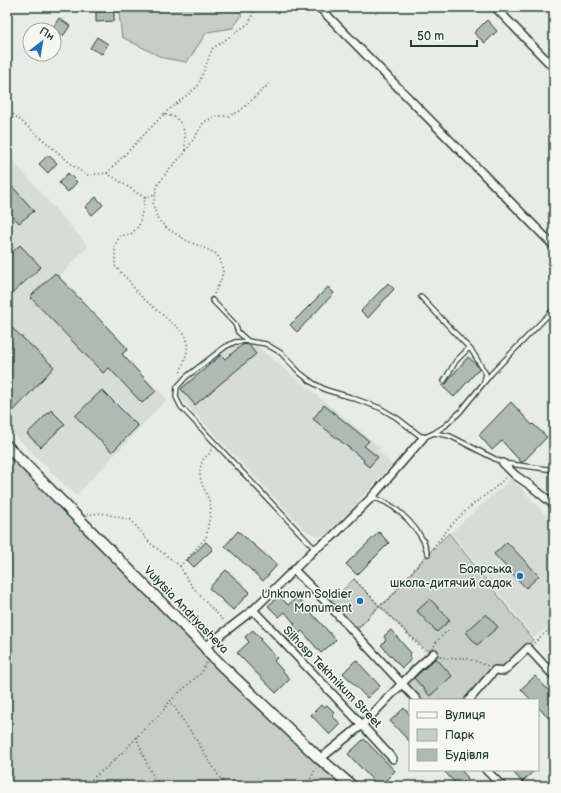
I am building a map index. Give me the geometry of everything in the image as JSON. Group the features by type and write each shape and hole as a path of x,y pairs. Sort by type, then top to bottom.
{"street":[{"path":"320,7 554,246"},
{"path":"495,7 554,68"},
{"path":"208,650 253,610 315,549 331,538 371,498 424,438"},
{"name":"Vulytsia Andriyasheva","path":"7,446 208,650 223,668 320,759 352,786"},
{"path":"503,463 515,475 554,505"},
{"path":"294,570 328,604 416,699"},
{"name":"Silhosp Tekhnikum Street","path":"253,610 394,760"},
{"path":"470,699 495,670 504,671 528,648 554,676"},
{"path":"320,759 362,725 432,655"},
{"path":"487,771 502,786"}],"lane":[{"path":"421,297 469,348 481,364 486,374 484,382"},
{"path":"212,300 235,324 238,332 248,341"},
{"path":"315,549 181,407 176,397 177,387 186,377 225,347 236,342 248,341 266,344 281,353 300,373 312,382 326,390 380,408 397,418 424,438 434,434 460,412 484,382 554,310"},
{"path":"444,381 456,361 469,348"},
{"path":"434,434 450,436 503,463 554,470"},
{"path":"371,498 377,498 399,512 414,527 424,543 428,554"}],"path":[{"path":"107,173 164,114 198,86 212,49 249,24 255,10 254,7"},
{"path":"212,300 221,280 223,271 220,259 215,253 186,240 168,229 158,220 153,205 155,193 157,186 169,169 185,153 204,122 216,116 229,116 240,110 270,84"},
{"path":"7,109 76,168 87,175 107,173 145,198"},
{"path":"164,114 174,117 181,123 185,137 185,153"},
{"path":"145,198 155,193"},
{"path":"145,198 139,226 131,234 120,236 115,245 115,266 144,299 186,334 188,340 187,352 177,387"},
{"path":"180,566 206,538 211,508 200,478 200,470 204,458 212,449 212,440"},
{"path":"354,633 379,606 386,602 395,593 400,585 452,525 470,507 506,477 503,463"},
{"path":"76,516 101,513 131,520 150,543 180,566 194,588 231,628"},
{"path":"354,579 379,606 432,655 444,659 461,658 477,662 495,670"},
{"path":"528,648 554,625"},
{"path":"432,655 437,642 448,630"},
{"path":"86,786 162,713 170,701 202,672 208,650"},
{"path":"170,701 225,786"},
{"path":"136,737 149,769 160,786"},
{"path":"307,786 320,759"},
{"path":"304,786 308,783"}],"shaded area":[{"path":"7,154 88,246 59,277 128,349 122,355 167,399 76,496 7,428"},
{"path":"242,342 257,346 380,447 378,450 392,465 329,533 318,537 305,530 181,399 180,387 219,353"},
{"name":"Боярська школа-дитячий садок","path":"512,478 554,524 554,621 534,638 451,532"}],"green space":[{"path":"118,7 234,7 242,15 233,28 207,32 187,62 163,58 122,37"},
{"path":"7,446 205,647 352,786 7,786"},
{"path":"449,533 533,640 502,669 495,670 470,699 416,699 402,684 430,654 379,606 391,596"},
{"path":"354,579 379,606 354,633 328,604"}],"building":[{"path":"96,11 114,11 114,21 96,22"},
{"path":"59,18 70,26 63,36 62,22 56,22"},
{"path":"487,20 497,31 485,43 474,33"},
{"path":"97,37 108,44 102,54 90,48"},
{"path":"48,155 57,163 48,173 39,164"},
{"path":"68,173 77,182 68,192 59,183"},
{"path":"11,185 34,211 19,223 7,210 7,189"},
{"path":"96,197 103,205 92,215 85,207"},
{"path":"20,245 41,267 7,298 7,257"},
{"path":"55,273 128,349 122,354 156,391 142,403 109,368 103,373 30,297"},
{"path":"388,283 394,289 368,318 361,311"},
{"path":"328,287 334,293 297,332 290,325"},
{"path":"11,327 54,367 7,418 7,330"},
{"path":"248,344 256,354 195,405 181,389 221,355 225,359 242,345"},
{"path":"468,357 479,369 454,397 442,386 447,383"},
{"path":"102,390 138,426 112,452 75,416"},
{"path":"511,402 532,425 533,424 547,437 523,462 521,462 502,441 492,450 479,435"},
{"path":"324,405 369,441 364,446 378,457 369,467 363,462 364,460 313,419"},
{"path":"51,410 65,424 41,447 27,434"},
{"path":"238,531 277,565 263,581 225,546"},
{"path":"379,532 389,543 357,575 346,564"},
{"path":"206,542 213,549 194,567 187,560"},
{"path":"507,542 539,576 526,588 494,554"},
{"path":"226,570 250,592 233,610 209,588"},
{"path":"279,596 288,605 297,597 336,640 321,653 302,631 290,642 284,635 295,624 285,612 279,617 268,606"},
{"path":"430,599 450,620 437,632 417,611"},
{"path":"486,614 498,627 477,645 466,632"},
{"path":"253,630 277,658 274,661 290,679 276,693 237,653 249,642 245,637"},
{"path":"391,630 411,653 409,656 412,659 402,668 381,645 386,640 384,636"},
{"path":"436,658 452,676 430,696 414,678"},
{"path":"356,660 380,686 367,698 343,673"},
{"path":"535,676 554,696 554,724 539,708 539,699 530,699 521,689"},
{"path":"321,705 324,707 327,705 335,713 332,716 341,724 330,735 311,715"},
{"path":"404,708 409,714 409,741 390,721"},
{"path":"364,739 395,771 380,786 378,786 348,754"},
{"path":"444,771 462,771 468,778 460,786 458,786"},
{"path":"512,771 534,771 522,782"}],"place":[{"name":"Боярська школа-дитячий садок","path":"520,576"},
{"name":"Unknown Soldier Monument","path":"360,601"}]}
